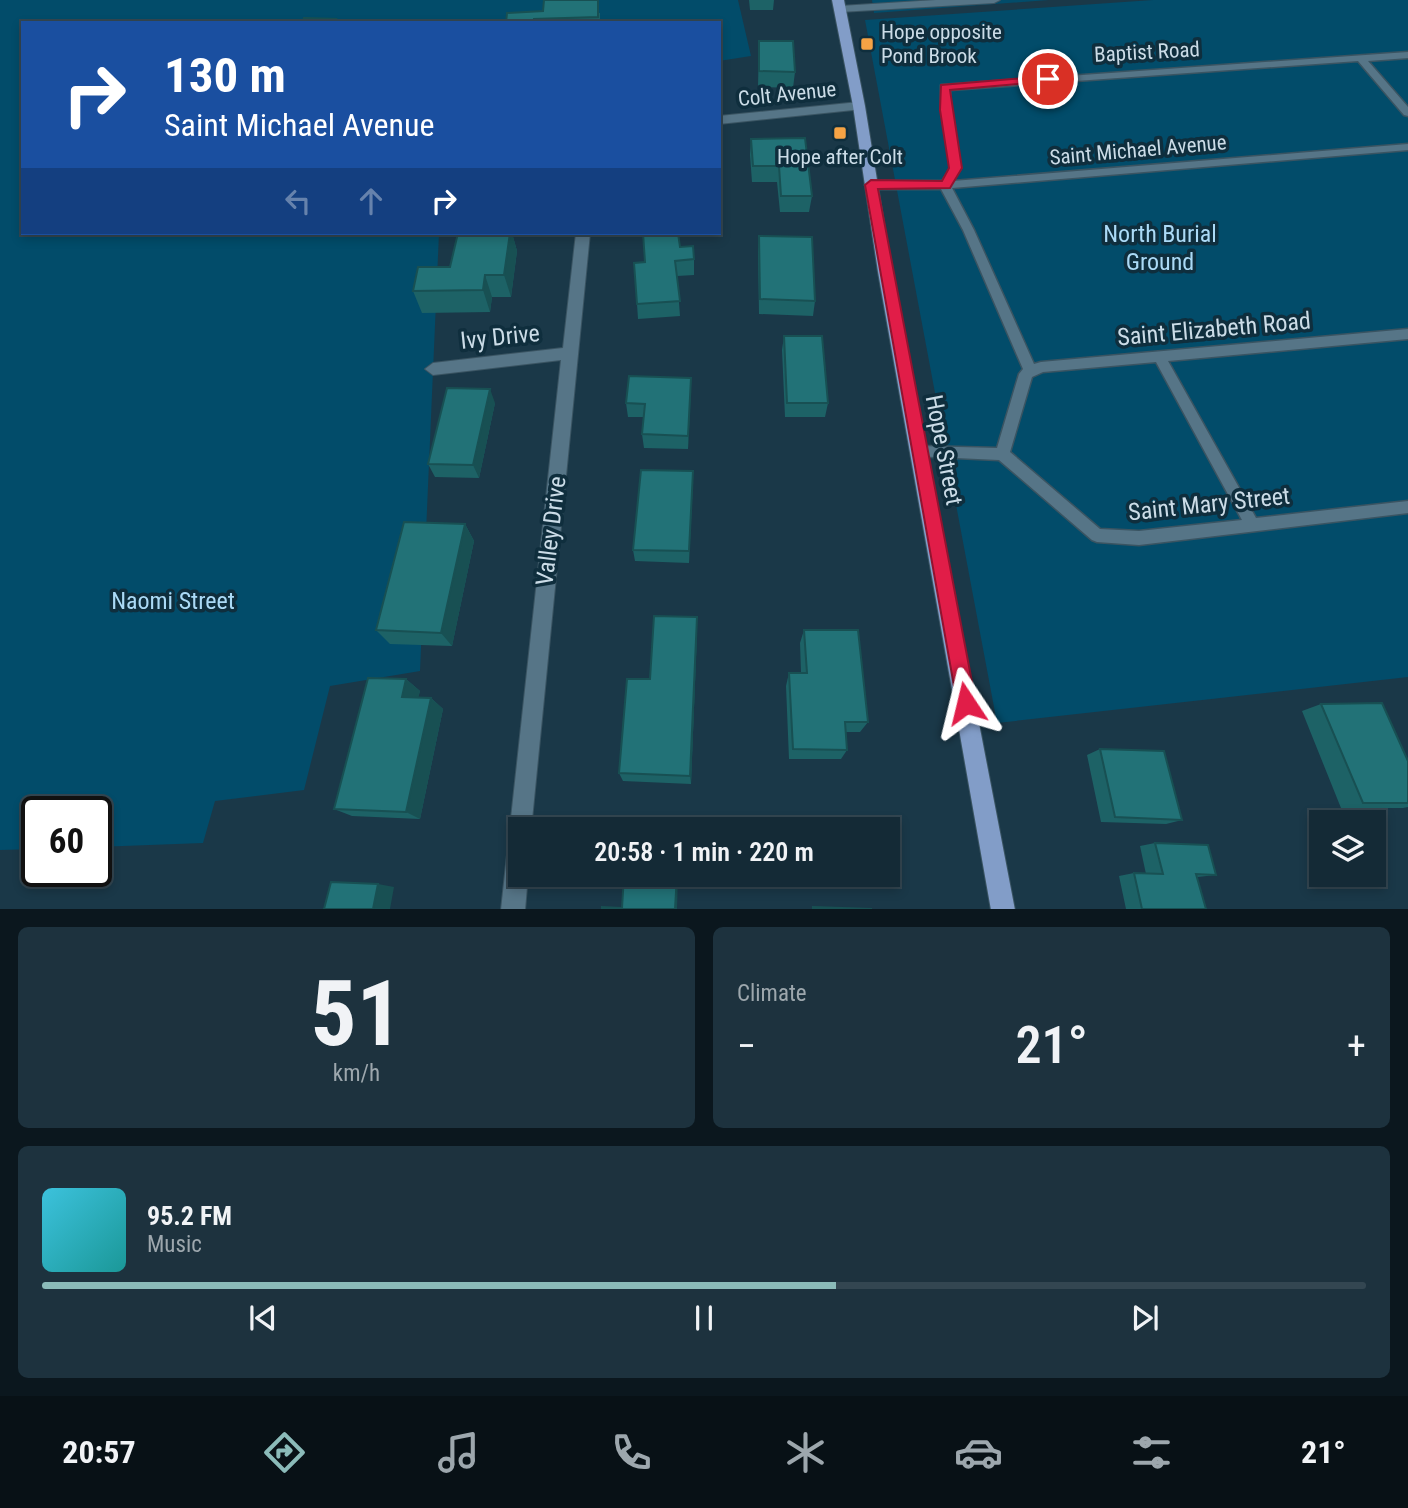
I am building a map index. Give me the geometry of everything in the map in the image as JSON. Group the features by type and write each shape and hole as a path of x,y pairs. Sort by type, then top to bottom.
{"main road":[{"name":"Hope Street","path":"839,4 1003,909"}],"street":[{"path":"839,4 994,0"},
{"name":"Colt Avenue","path":"721,120 859,106"},
{"name":"Valley Drive","path":"521,817 583,235"},
{"name":"Ivy Drive","path":"433,369 572,353"},
{"name":"Valley Drive","path":"513,909 515,887"}],"lane":[{"name":"Baptist Road","path":"945,185 956,168 946,110 945,87 1408,55"},
{"path":"1360,58 1408,113"},
{"name":"Saint Michael Avenue","path":"871,185 945,185 1408,147"},
{"path":"919,452 1002,454 1028,373 961,212 945,185"},
{"name":"Saint Elizabeth Road","path":"1028,373 1041,367 1408,334"},
{"path":"1159,356 1252,524"},
{"name":"Saint Mary Street","path":"1002,454 1097,535 1139,538 1408,507"}],"green space":[{"name":"Naomi Street","path":"0,0 738,0 751,56 721,61 721,21 21,21 21,235 439,235 420,671 330,686 304,790 215,801 203,843 112,846 112,796 21,796 21,849 0,850"},
{"path":"872,0 1049,0 874,13"},
{"name":"North Burial Ground","path":"1153,0 1408,0 1408,677 997,723 865,20"}],"building":[{"path":"544,0 598,0 598,17 506,21 507,13 543,11"},
{"path":"304,18 336,19 335,21 303,21"},
{"path":"759,41 793,41 795,72 759,71"},
{"path":"805,138 812,196 781,196 779,166 753,166 751,139"},
{"path":"458,235 510,235 504,275 485,275 483,290 413,291 418,267 450,267"},
{"path":"643,235 678,235 680,247 693,246 694,259 675,261 680,301 637,304 634,263 645,262"},
{"path":"759,236 812,237 815,301 760,299"},
{"path":"784,336 822,336 828,403 787,403"},
{"path":"629,376 691,378 688,436 642,434 645,404 626,403"},
{"path":"447,388 490,389 473,465 428,464"},
{"path":"641,470 693,471 689,551 633,550"},
{"path":"404,522 465,524 441,633 376,630"},
{"path":"654,616 697,617 690,776 619,773 627,679 650,679"},
{"path":"804,630 858,630 868,722 845,722 847,750 793,749 789,673 807,673"},
{"path":"368,678 406,679 402,697 431,698 406,812 334,809"},
{"path":"1382,703 1408,761 1408,803 1363,803 1321,704"},
{"path":"1100,749 1164,751 1182,820 1115,817"},
{"path":"1155,843 1208,845 1216,875 1196,874 1206,909 1142,909 1134,873 1163,874"},
{"path":"331,882 378,884 373,909 324,909"},
{"path":"623,887 676,887 675,909 602,909 602,907 622,908"},
{"path":"813,907 872,909 813,909"}],"place":[{"name":"Hope opposite Pond Brook","path":"867,44"},
{"name":"Hope after Colt","path":"840,133"}],"route":[{"path":"966,703 871,185 945,185 956,168 946,110 945,87 1048,79"}]}
